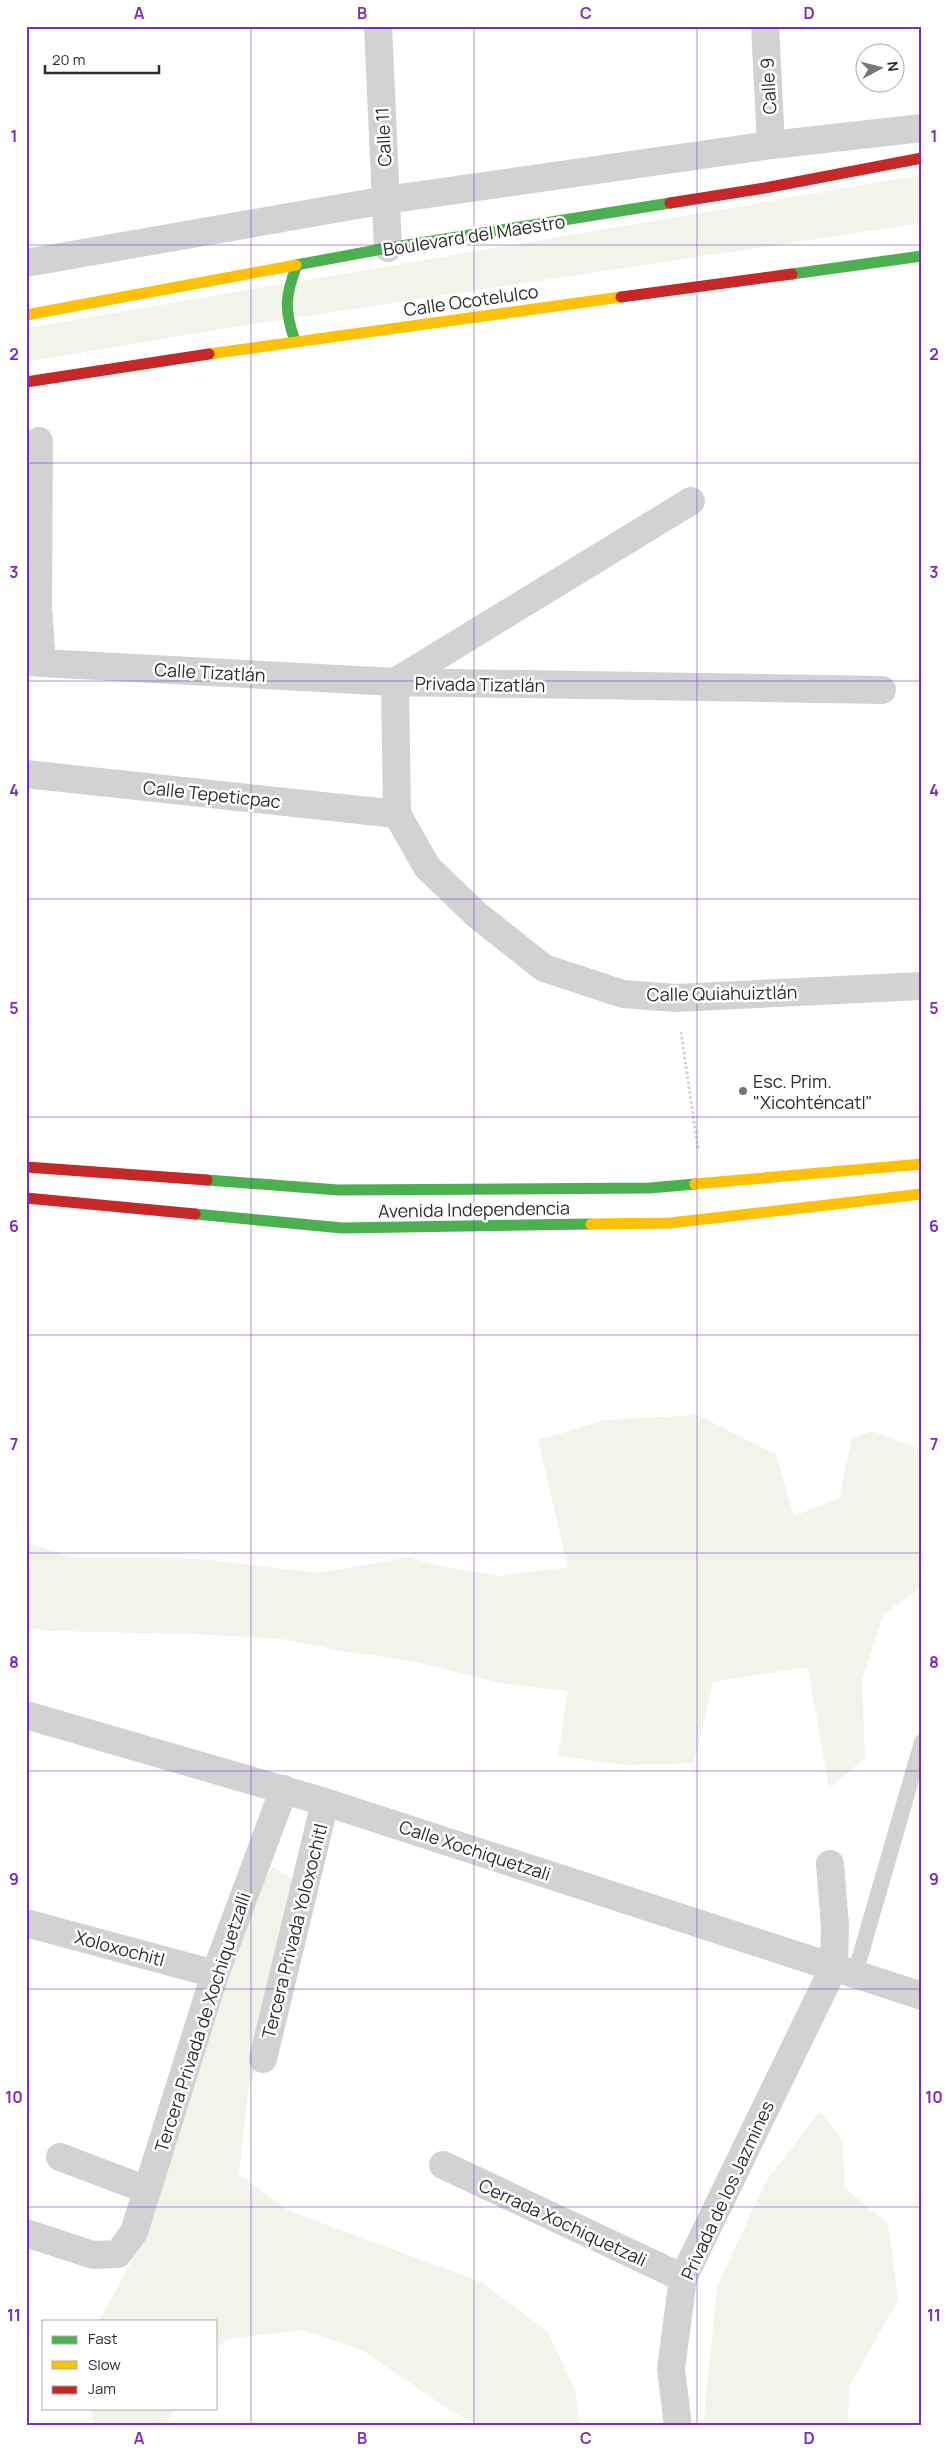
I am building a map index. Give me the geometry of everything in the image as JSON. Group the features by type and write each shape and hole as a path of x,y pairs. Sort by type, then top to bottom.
{"main road":[{"name":"Boulevard del Maestro","path":"26,315 388,248 765,188 922,158"},
{"name":"Calle Ocotelulco","path":"26,382 295,341 922,256"},
{"path":"295,341 286,316 286,291 297,265"},
{"name":"Avenida Independencia","path":"26,1167 338,1190 650,1188 922,1164"},
{"name":"Avenida Independencia","path":"26,1198 342,1228 670,1223 922,1194"}],"street":[{"name":"Calle 11","path":"378,26 388,248"},
{"name":"Calle 9","path":"765,26 772,145"},
{"path":"26,263 386,200 772,145 922,128"},
{"path":"34,662 38,607 39,442"},
{"name":"Privada Tizatlán","path":"395,682 691,501"},
{"name":"Calle Tizatlán","path":"34,662 395,682"},
{"name":"Privada Tizatlán","path":"395,682 882,690"},
{"name":"Calle Quiahuiztlán","path":"395,682 397,814 428,866 477,915 544,968 623,994 676,998 922,986"},
{"name":"Calle Tepeticpac","path":"26,774 397,814"},
{"name":"Calle Xochiquetzali","path":"26,1715 284,1789 922,1996"},
{"name":"Tercera Privada de Xochiquetzalli","path":"26,2233 93,2255 118,2254 134,2232 215,1974 284,1789"},
{"name":"Tercera Privada Yoloxochitl","path":"263,2059 325,1802"},
{"path":"830,1864 835,1926 845,1970"},
{"name":"Xoloxochitl","path":"26,1923 215,1974"},
{"name":"Privada de los Jazmines","path":"678,2426 671,2369 683,2278 845,1970"},
{"path":"60,2157 147,2190"},
{"name":"Cerrada Xochiquetzali","path":"443,2165 683,2278"}],"lane":[{"path":"845,1970 922,1742"}],"path":[{"path":"676,998 703,1184"}],"shaded area":[{"path":"922,175 922,223 221,329 26,362 26,328"},
{"path":"698,1415 776,1455 794,1516 839,1498 852,1438 873,1431 922,1450 922,1587 883,1615 862,1681 865,1758 829,1789 808,1667 713,1682 694,1763 625,1765 558,1756 568,1691 499,1683 417,1662 337,1650 281,1639 194,1634 50,1631 26,1627 26,1542 73,1558 200,1559 319,1573 408,1557 444,1567 499,1576 568,1567 538,1440 605,1420"},
{"path":"273,1867 301,1885 305,1946 248,2091 239,2174 289,2211 481,2282 548,2332 575,2390 580,2426 481,2426 454,2413 362,2350 303,2330 226,2339 218,2349 218,2320 100,2320 144,2238 249,1900"},
{"path":"820,2111 843,2141 844,2187 888,2224 898,2300 849,2387 848,2426 703,2426 717,2287 766,2181"},
{"path":"92,2410 173,2410 166,2426 93,2426"}],"traffic: fast":[{"path":"296,265 388,248 670,203"},
{"path":"792,274 922,256"},
{"path":"295,341 291,330 287,303 290,285 297,265"},
{"path":"207,1180 338,1190 650,1188 695,1184"},
{"path":"195,1214 342,1228 591,1224"}],"traffic: slow":[{"path":"26,315 296,265"},
{"path":"209,354 621,297"},
{"path":"695,1184 922,1164"},
{"path":"591,1224 670,1223 922,1194"}],"traffic: jam":[{"path":"670,203 765,188 922,158"},
{"path":"621,297 792,274"},
{"path":"26,382 209,354"},
{"path":"26,1167 207,1180"},
{"path":"26,1198 195,1214"}],"place":[{"name":"Esc. Prim. \"Xicohténcatl\"","path":"743,1091"}]}
